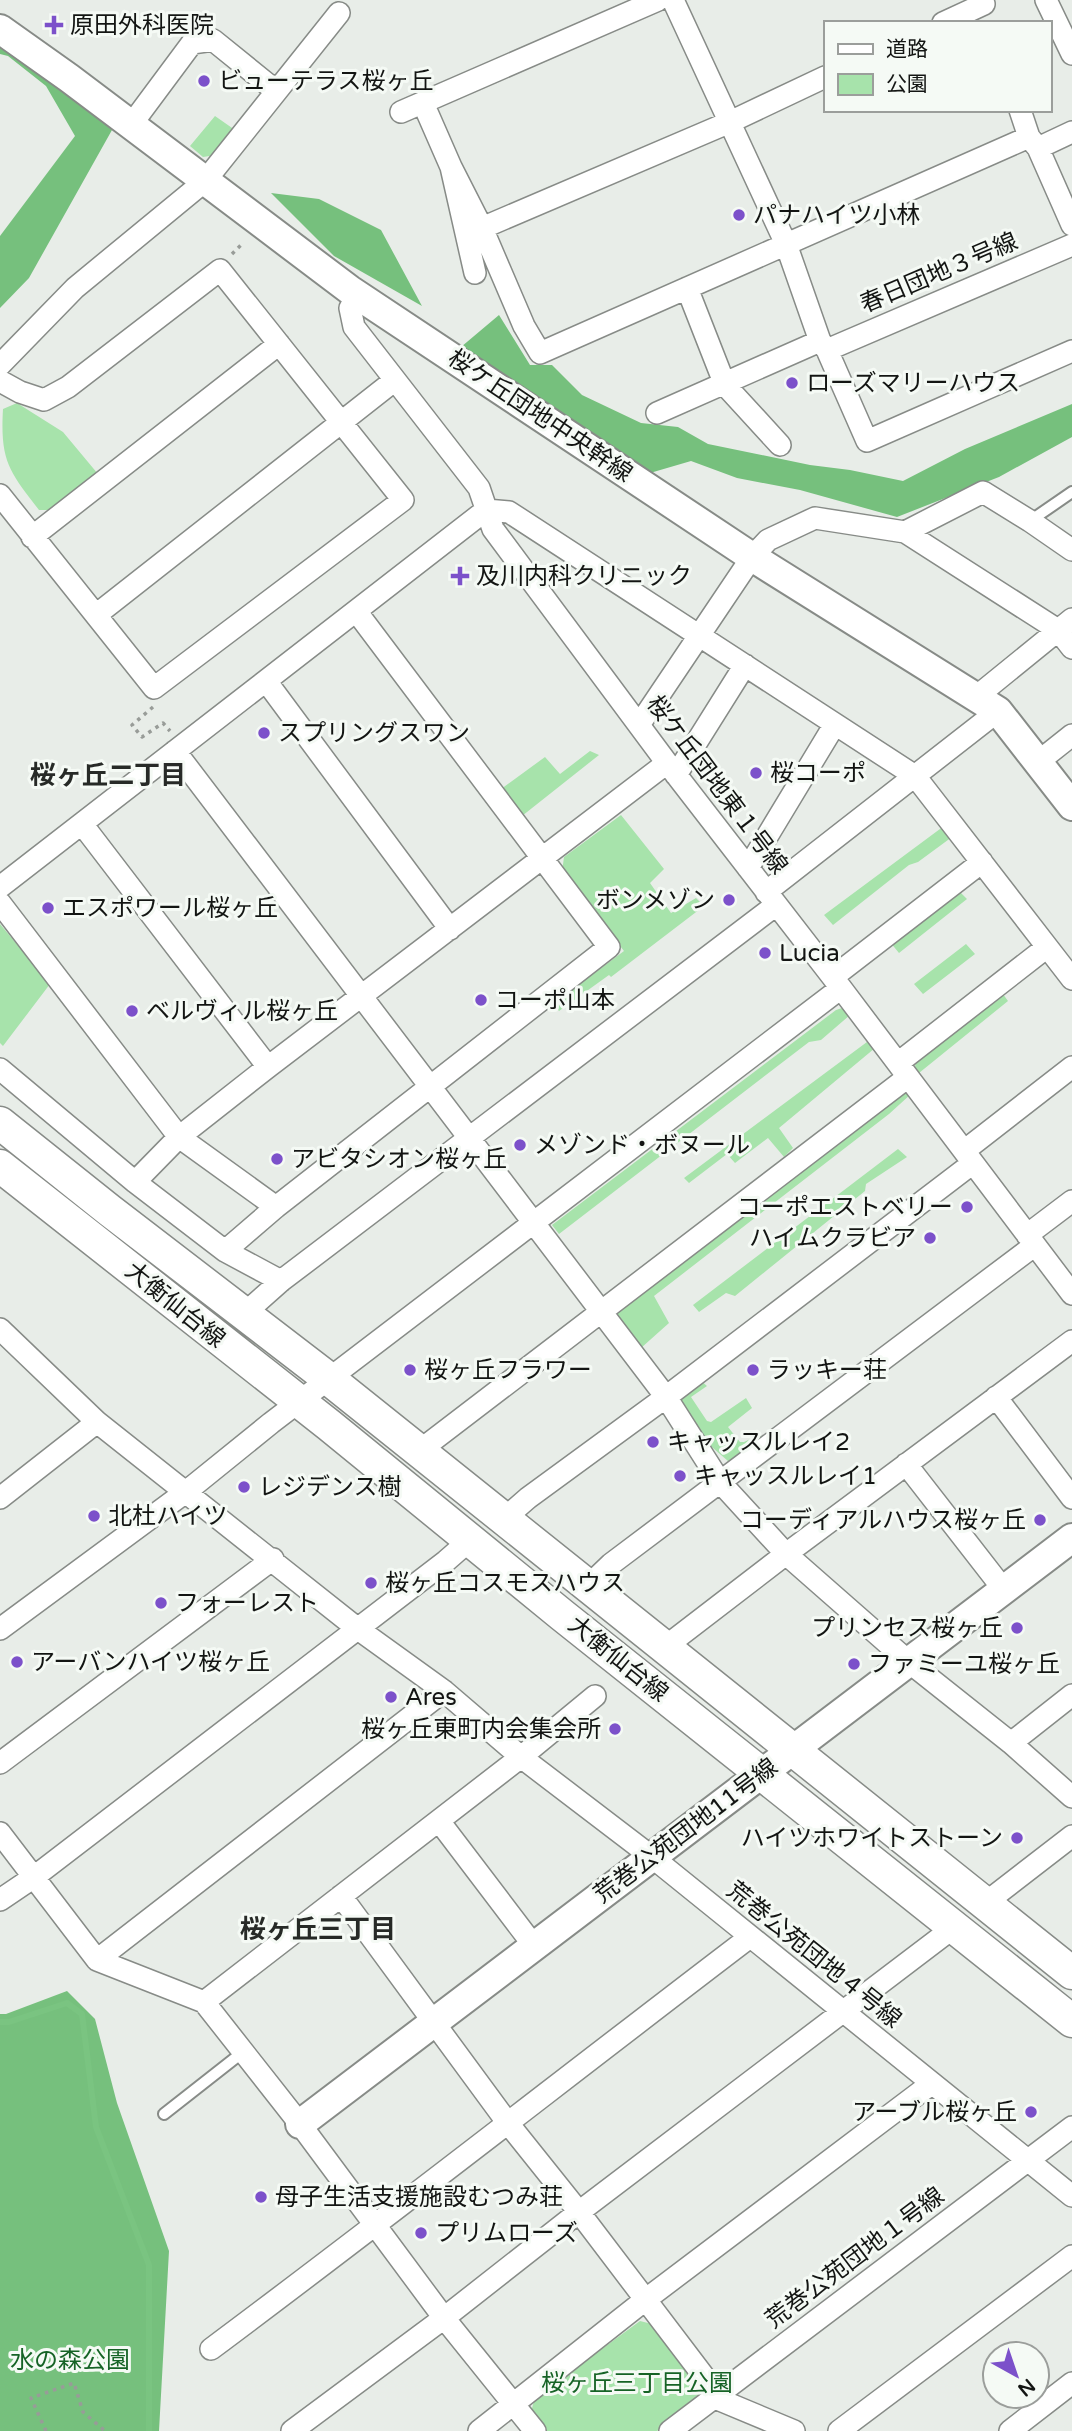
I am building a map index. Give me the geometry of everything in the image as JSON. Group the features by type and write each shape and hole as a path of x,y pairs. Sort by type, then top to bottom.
{"main road":[{"name":"大衡仙台線","path":"0,1123 330,1379 1072,1973"},
{"name":"大衡仙台線","path":"0,1166 1072,2021"}],"street":[{"path":"401,112 658,0"},
{"path":"673,0 786,244 824,346 867,442 1072,351"},
{"path":"1046,0 1072,54"},
{"path":"949,21 986,9"},
{"path":"0,365 75,288 205,181 339,13"},
{"name":"桜ケ丘団地中央幹線","path":"0,29 131,124 358,296 752,557 987,704 1072,806"},
{"path":"131,124 192,43 213,40 276,91"},
{"path":"482,228 730,122 824,77"},
{"path":"423,103 482,228 524,326 540,353 786,244 1033,143 1072,132"},
{"path":"1021,112 1072,225"},
{"path":"451,167 475,273"},
{"name":"春日団地３号線","path":"657,413 1072,245"},
{"path":"0,380 20,392 44,400 68,387 220,270 403,500 154,688 0,495"},
{"path":"687,288 725,385 780,445"},
{"name":"桜ケ丘団地東１号線","path":"358,296 350,308 355,327 479,488 493,530 1072,1294"},
{"path":"32,537 279,344"},
{"path":"96,615 395,380"},
{"path":"905,532 983,492 1072,550"},
{"path":"0,887 82,824 170,745 266,681 486,510 509,512 915,776 1072,979"},
{"path":"639,725 752,557 768,540 815,518 905,532 1065,625 1072,648"},
{"path":"225,1251 609,947 356,611"},
{"path":"245,1313 281,1281 470,1139 771,899 915,776 1065,625"},
{"path":"135,1182 179,1137 268,1067 541,859 672,769 745,665"},
{"path":"266,681 450,929"},
{"path":"748,868 835,724"},
{"path":"1038,762 1072,735"},
{"path":"170,745 666,1397 720,1482 786,1554 909,1662 1011,1743 1072,1797"},
{"path":"82,824 268,1067"},
{"path":"0,1629 187,1491 534,1223 837,983 982,862"},
{"path":"0,903 179,1137 276,1208"},
{"path":"419,1451 601,1311 903,1070 1048,947"},
{"path":"503,1519 666,1397 969,1157 1072,1068"},
{"path":"0,1069 135,1182 225,1251 281,1281"},
{"path":"588,1586 611,1564 1031,1240 1072,1201"},
{"name":"荒巻公苑団地４号線","path":"0,1329 8,1351 358,1629 444,1691 521,1757 652,1857 1072,2196"},
{"path":"665,1647 1072,1341"},
{"path":"996,1397 1072,1498"},
{"path":"0,1498 97,1422"},
{"path":"906,1464 1004,1590"},
{"name":"荒巻公苑団地11号線","path":"300,2124 1072,1538"},
{"path":"0,1900 34,1877 446,1562 470,1540"},
{"path":"0,1763 273,1559"},
{"path":"97,1960 444,1691"},
{"path":"1011,1743 1072,1695"},
{"path":"204,2002 521,1757 595,1696"},
{"path":"439,1821 534,1946"},
{"path":"0,1833 97,1960 204,2002 300,2124 444,2318 534,2431"},
{"path":"984,1904 1072,1836"},
{"path":"341,1896 507,2122 579,2212 717,2396 794,2431"},
{"path":"292,2431 444,2318 953,1928"},
{"path":"211,2349 375,2227 507,2122 750,1937"},
{"path":"479,2431 645,2300 931,2084"},
{"name":"荒巻公苑団地１号線","path":"670,2431 1072,2127"},
{"path":"839,2431 1072,2256"},
{"path":"1011,2431 1072,2384"}],"lane":[{"path":"1030,521 1072,492"},
{"path":"164,2114 243,2052"}],"path":[{"path":"226,260 241,245"},
{"path":"162,698 132,725 142,737 163,723 172,733 170,745"},
{"path":"46,2431 31,2398 74,2383 83,2412 105,2431"}],"green space":[{"path":"3,40 112,130 29,278 0,308 0,236 75,136 46,86 8,56 0,54 0,43"},
{"path":"215,116 235,130 216,155 203,157 190,146"},
{"path":"271,193 319,199 381,230 422,306 334,256"},
{"path":"499,315 530,365 552,365 582,395 641,423 678,427 708,444 903,481 965,449 1072,404 1072,437 999,477 897,517 800,490 737,478 691,461 650,473 461,347"},
{"path":"17,403 63,432 98,474 50,510 39,510 20,485 5,454 3,409"},
{"path":"590,751 599,755 522,816 501,789 545,757 560,774"},
{"path":"621,815 664,869 650,883 671,913 696,898 704,906 611,977 609,975 559,1011 553,1004 624,951 562,872 564,857"},
{"path":"944,826 952,837 918,862 909,865 833,925 824,915"},
{"path":"958,890 967,899 899,953 890,942"},
{"path":"0,924 50,984 3,1046 0,1043"},
{"path":"966,944 975,954 923,994 914,984"},
{"path":"1000,990 1008,1001 919,1073 915,1068 916,1057"},
{"path":"845,1007 850,1015 821,1040 809,1042 559,1234 552,1225 836,1010"},
{"path":"871,1039 875,1048 779,1128 793,1148 784,1157 768,1138 735,1163 727,1154 689,1183 684,1178"},
{"path":"904,1089 911,1094 889,1114 654,1296 669,1323 641,1348 616,1315 621,1305"},
{"path":"898,1149 907,1157 866,1184 865,1191 735,1296 726,1293 699,1312 693,1305"},
{"path":"700,1380 707,1386 691,1397 707,1421 711,1422 746,1398 752,1408 728,1427 740,1442 759,1435 764,1439 737,1461 728,1461 706,1442 678,1401"},
{"name":"水の森公園","path":"67,1991 95,2019 117,2103 169,2251 159,2431 0,2431 0,2014"},
{"name":"桜ヶ丘三丁目公園","path":"640,2321 652,2324 703,2385 695,2403 657,2431 543,2431 530,2415 535,2398"}],"waterway":[{"path":"0,2022 9,2022 67,2003 82,2014 96,2127 149,2265 149,2431"}],"place":[{"name":"原田外科医院","path":"54,25"},
{"name":"ビューテラス桜ヶ丘","path":"204,81"},
{"name":"パナハイツ小林","path":"739,215"},
{"name":"ローズマリーハウス","path":"792,383"},
{"name":"及川内科クリニック","path":"460,576"},
{"name":"スプリングスワン","path":"264,733"},
{"name":"桜コーポ","path":"756,773"},
{"name":"ボンメゾン","path":"729,900"},
{"name":"エスポワール桜ヶ丘","path":"48,908"},
{"name":"Lucia","path":"765,953"},
{"name":"コーポ山本","path":"481,1000"},
{"name":"ベルヴィル桜ヶ丘","path":"132,1011"},
{"name":"メゾンド・ボヌール","path":"520,1145"},
{"name":"アビタシオン桜ヶ丘","path":"277,1159"},
{"name":"コーポエストベリー","path":"967,1207"},
{"name":"ハイムクラビア","path":"930,1238"},
{"name":"桜ヶ丘フラワー","path":"410,1370"},
{"name":"ラッキー荘","path":"753,1370"},
{"name":"キャッスルレイ2","path":"653,1442"},
{"name":"キャッスルレイ1","path":"680,1476"},
{"name":"レジデンス樹","path":"244,1487"},
{"name":"北杜ハイツ","path":"94,1516"},
{"name":"コーディアルハウス桜ヶ丘","path":"1040,1520"},
{"name":"桜ヶ丘コスモスハウス","path":"371,1583"},
{"name":"フォーレスト","path":"161,1603"},
{"name":"プリンセス桜ヶ丘","path":"1017,1628"},
{"name":"アーバンハイツ桜ヶ丘","path":"17,1662"},
{"name":"ファミーユ桜ヶ丘","path":"854,1664"},
{"name":"Ares","path":"391,1697"},
{"name":"桜ヶ丘東町内会集会所","path":"615,1729"},
{"name":"ハイツホワイトストーン","path":"1017,1838"},
{"name":"アーブル桜ヶ丘","path":"1031,2112"},
{"name":"母子生活支援施設むつみ荘","path":"261,2197"},
{"name":"プリムローズ","path":"421,2233"}],"district":[{"name":"桜ヶ丘二丁目","path":"108,775"},
{"name":"桜ヶ丘三丁目","path":"318,1929"}]}
